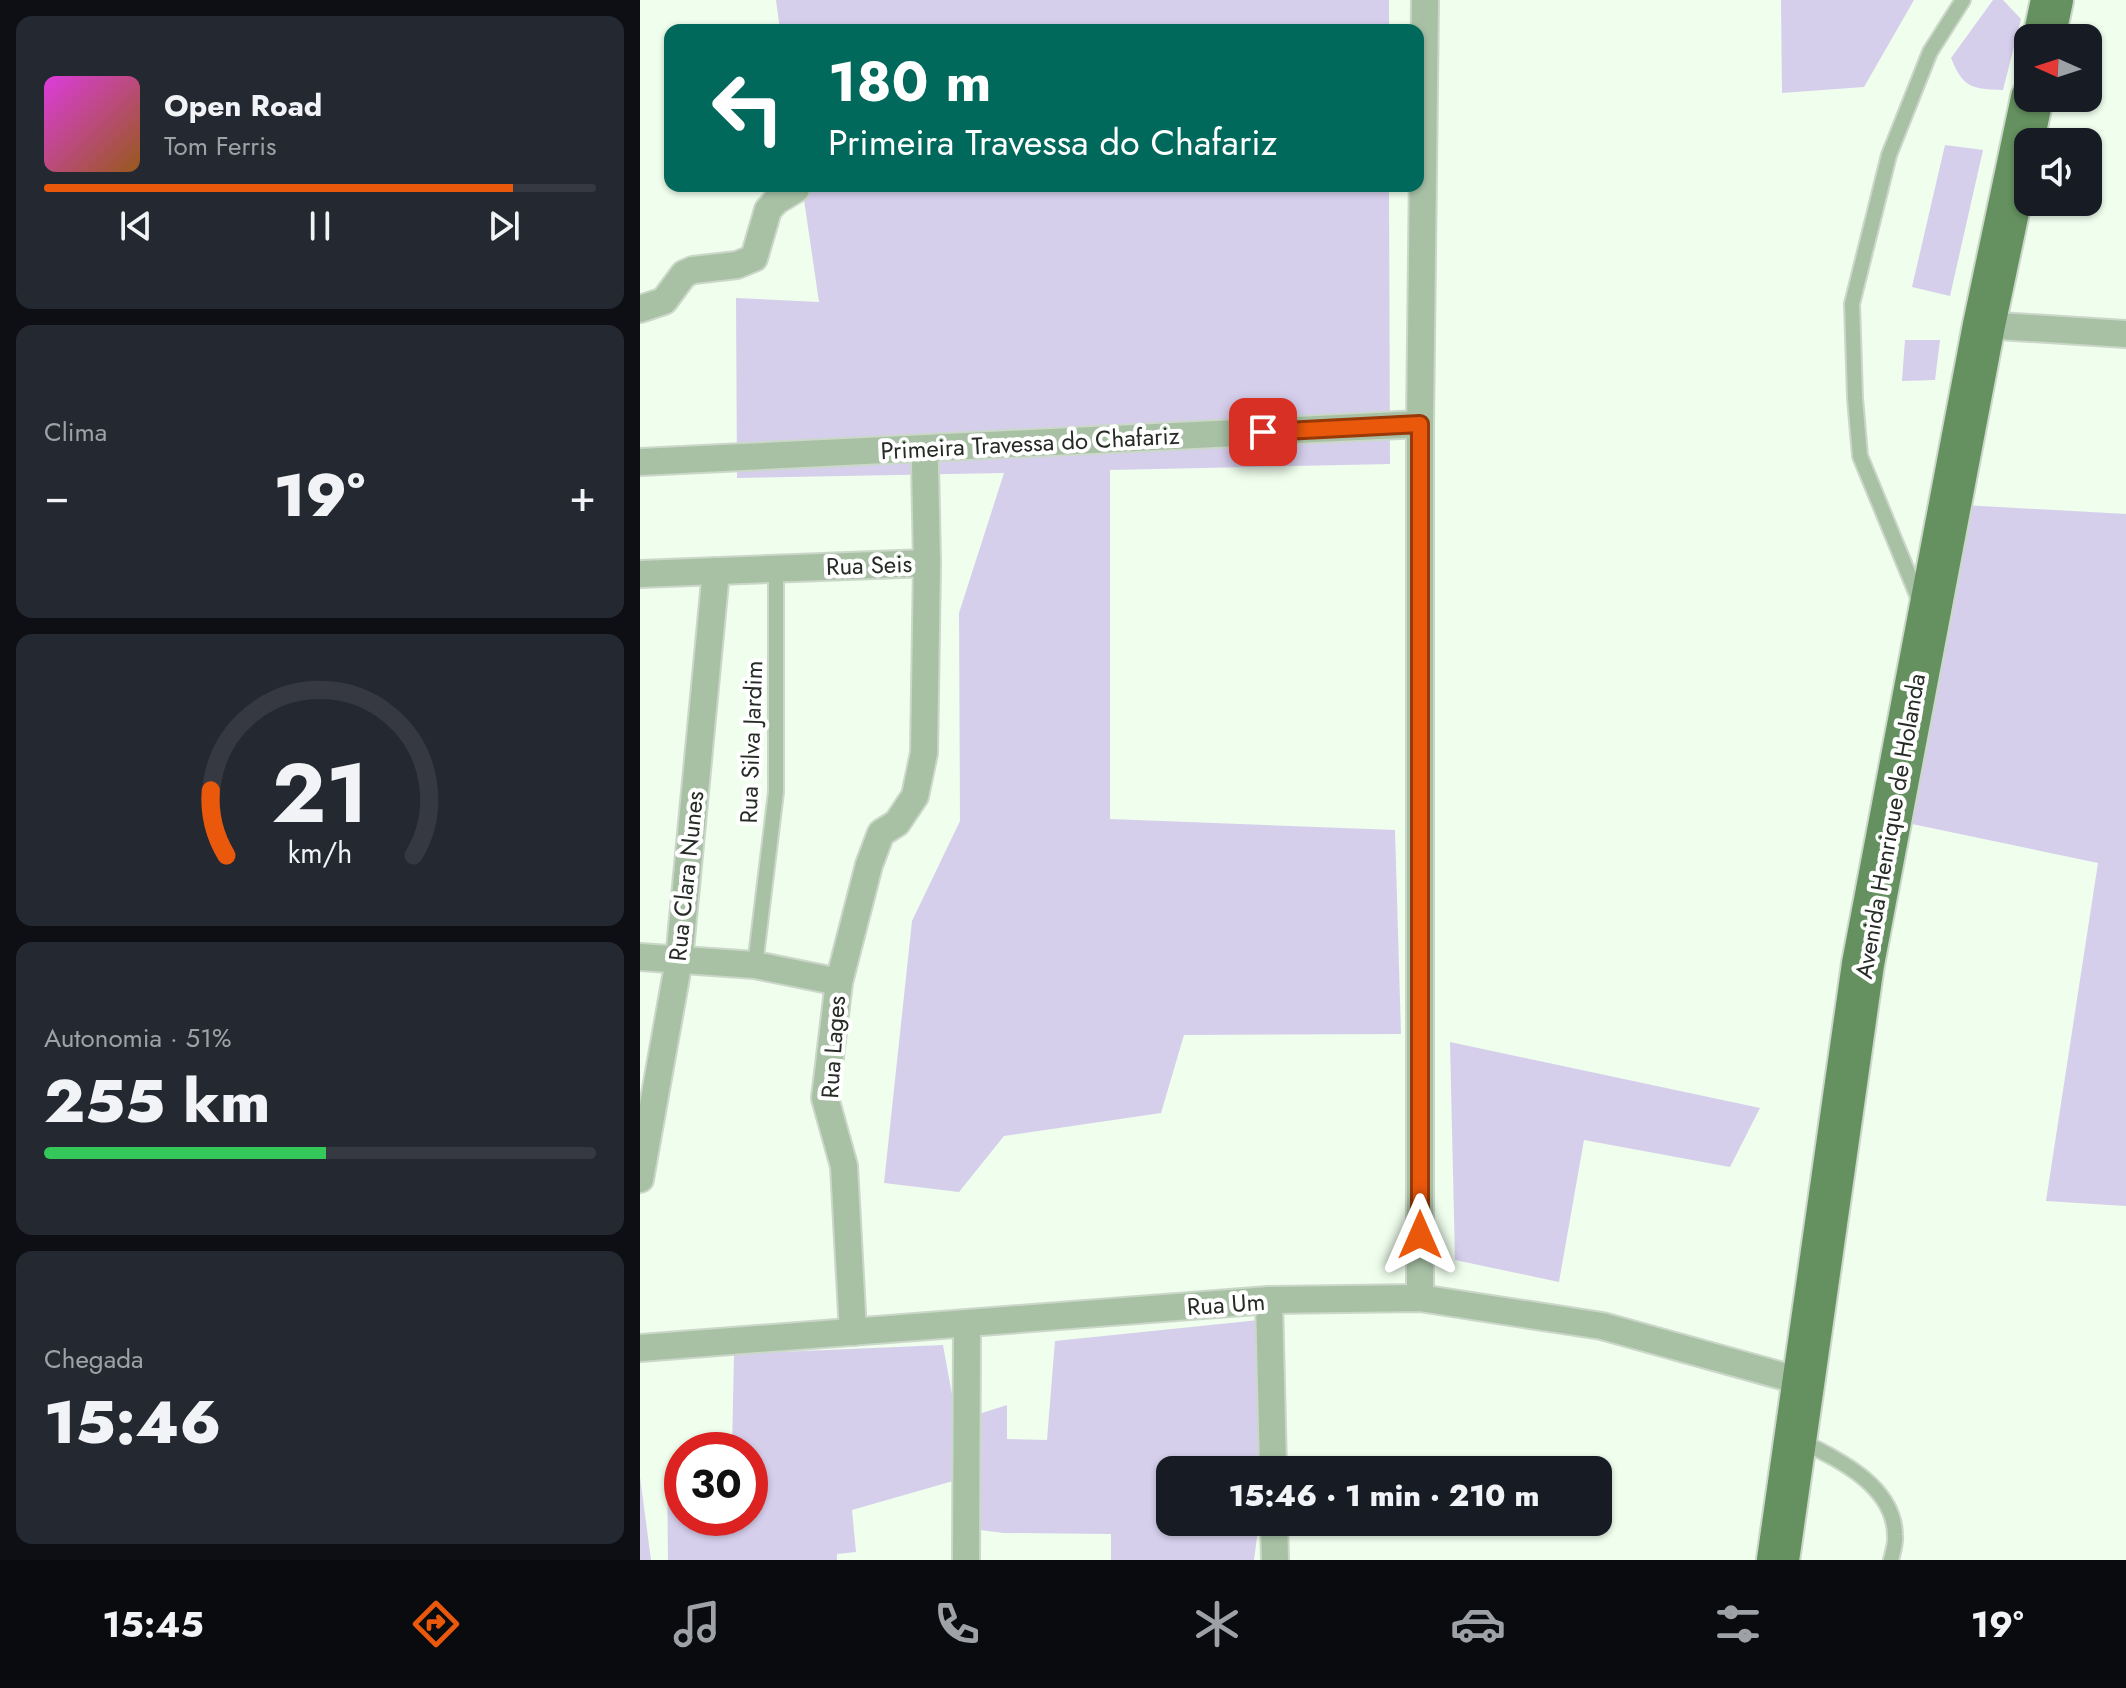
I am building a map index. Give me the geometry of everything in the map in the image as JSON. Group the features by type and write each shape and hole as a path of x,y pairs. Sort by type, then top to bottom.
{"main road":[{"path":"2047,24 2052,0"},
{"name":"Avenida Henrique de Holanda","path":"1778,1560 1863,964 1984,325 2029,112"}],"street":[{"path":"1424,85 1425,0"},
{"path":"640,309 664,301 684,274 754,258 772,204 791,192"},
{"path":"1420,1298 1423,192"},
{"path":"1984,325 2126,334"},
{"name":"Primeira Travessa do Chafariz","path":"640,462 1420,424"},
{"path":"925,464 927,563"},
{"name":"Rua Seis","path":"640,574 927,563 924,753 915,796 897,823"},
{"name":"Rua Clara Nunes","path":"640,1179 679,960 716,571"},
{"name":"Rua Lages","path":"853,1332 844,1166 825,1098 839,982 869,865 881,833 897,823"},
{"path":"640,957 755,965 839,982"},
{"name":"Rua Um","path":"640,1348 1269,1300 1420,1298 1602,1326 1804,1382"},
{"path":"1269,1300 1273,1456"},
{"path":"966,1560 967,1325"},
{"path":"1274,1536 1275,1560"}],"lane":[{"path":"1928,622 1860,456 1852,304 1889,155 1930,52 1963,0"},
{"name":"Rua Silva Jardim","path":"755,965 776,792 776,568"},
{"path":"1796,1438 1837,1459 1878,1492 1894,1524 1896,1536 1891,1560"}],"shaded area":[{"path":"776,0 1389,0 1389,24 779,24"},
{"path":"1781,0 1914,0 1864,87 1782,93"},
{"path":"1993,0 2003,0 2021,19 2020,24 2014,24 2014,47 2003,90 1970,85 1960,76 1951,58"},
{"path":"1945,145 1983,150 1950,296 1912,287"},
{"path":"803,192 1389,192 1390,464 1110,470 1110,819 1395,830 1401,1034 1184,1035 1161,1113 1004,1136 959,1192 884,1183 912,921 960,821 959,613 1004,473 737,478 736,298 819,302"},
{"path":"1905,340 1940,340 1935,380 1902,381"},
{"path":"1964,505 2126,514 2126,1206 2046,1201 2098,863 1912,824"},
{"path":"1450,1042 1760,1108 1730,1167 1584,1140 1559,1282 1455,1260"},
{"path":"1259,1320 1264,1456 1156,1456 1156,1536 1257,1536 1254,1560 1111,1560 1111,1534 980,1530 979,1414 1007,1405 1007,1439 1047,1440 1055,1341"},
{"path":"943,1345 967,1477 852,1510 856,1552 837,1554 837,1560 668,1560 668,1536 768,1536 768,1432 732,1432 734,1354"},
{"path":"640,1477 651,1560 640,1560"}],"route":[{"path":"1263,432 1420,424 1420,1235"}]}
